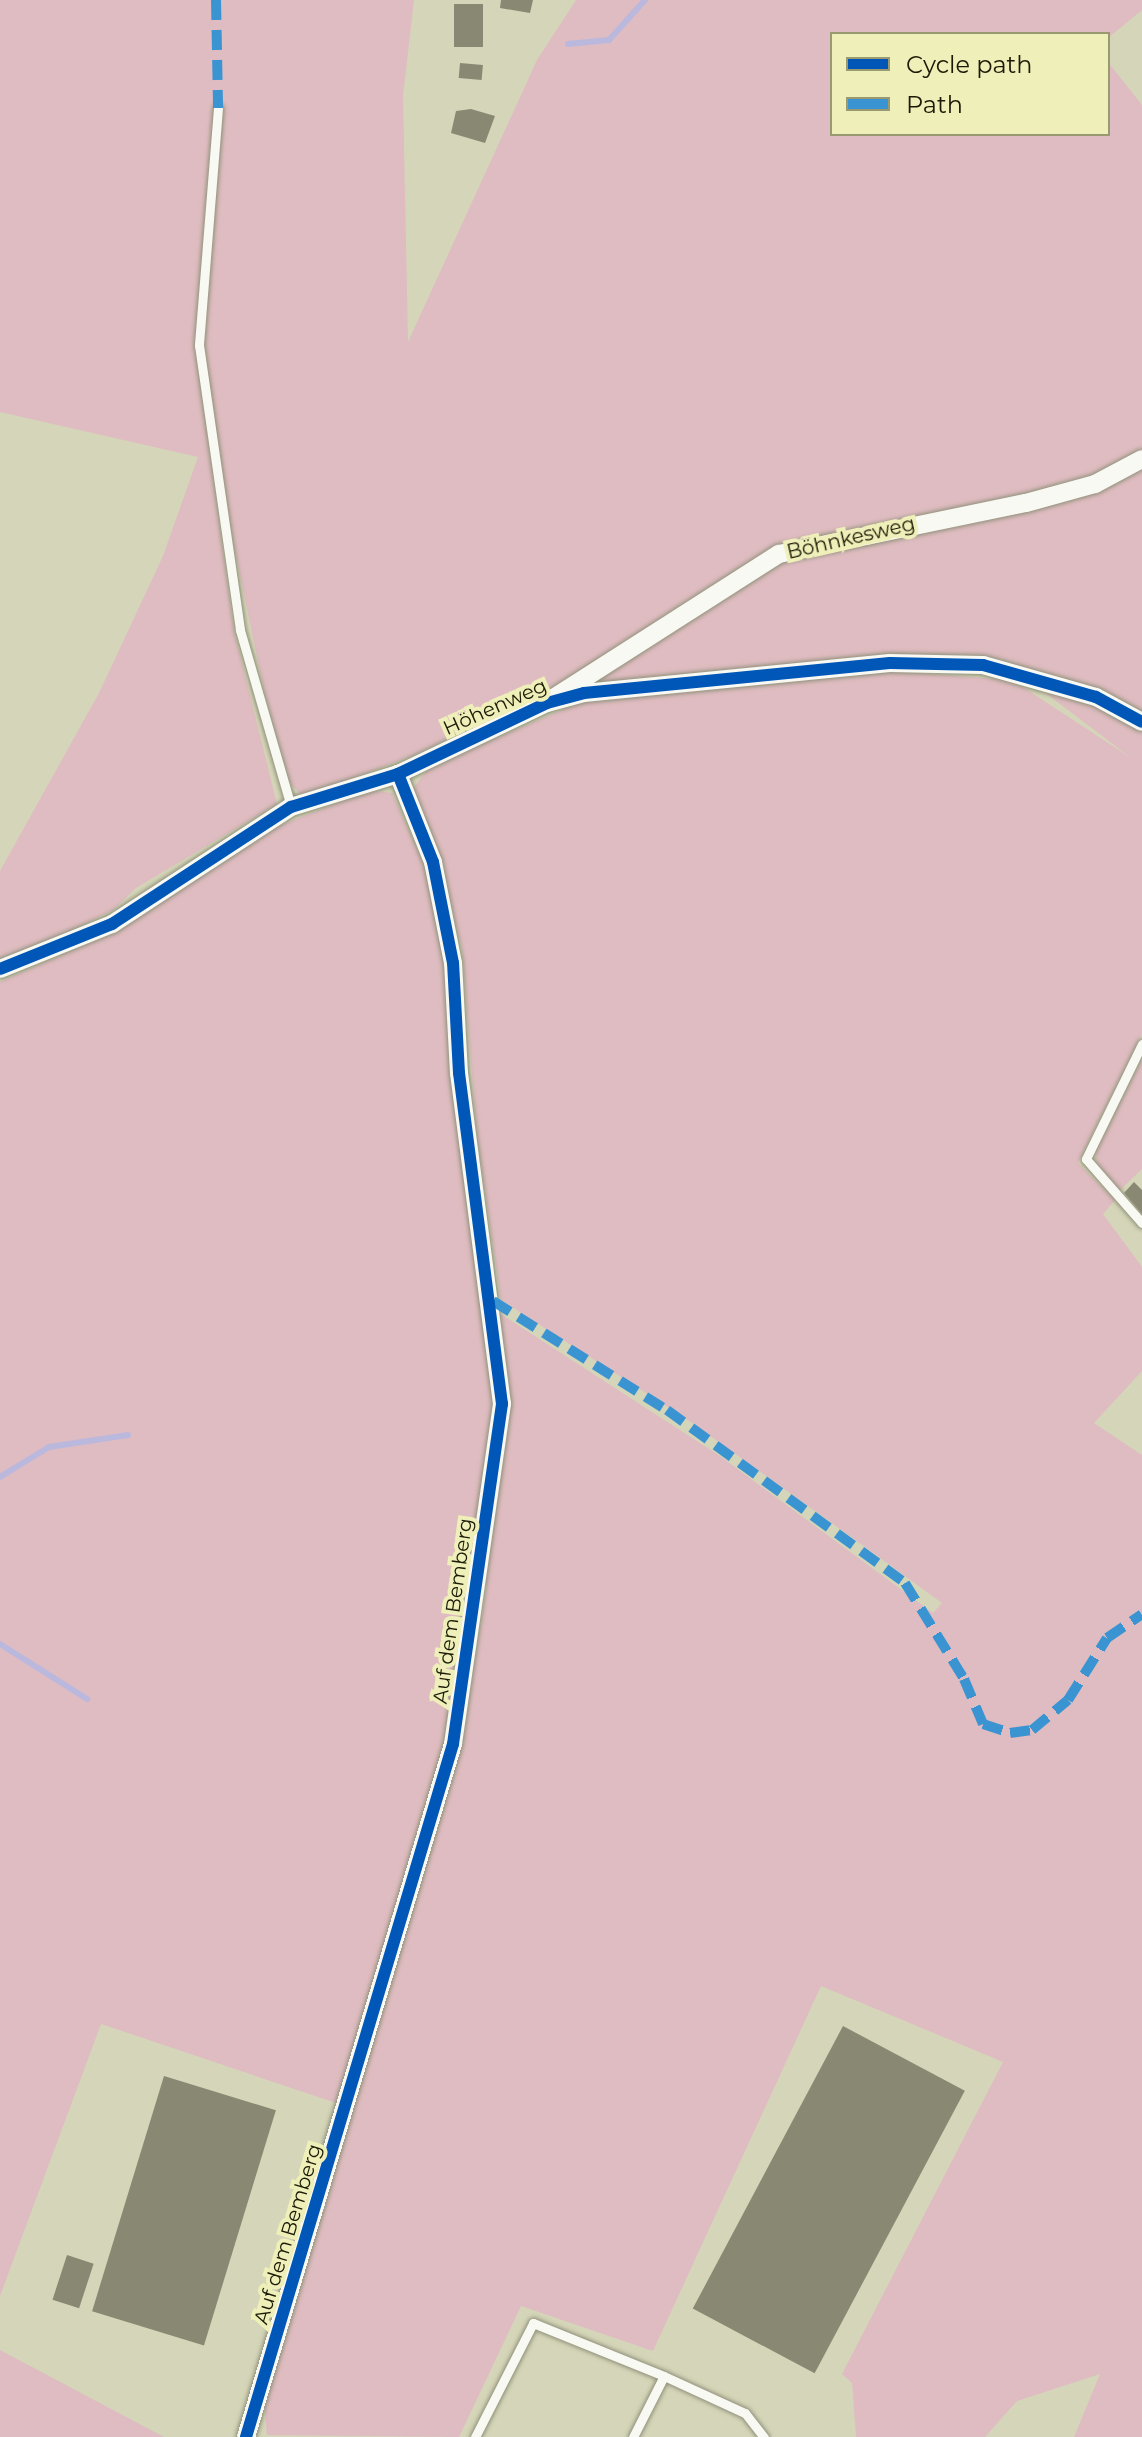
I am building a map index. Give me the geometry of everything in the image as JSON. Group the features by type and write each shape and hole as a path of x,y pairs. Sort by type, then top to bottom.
{"street":[{"name":"Böhnkesweg","path":"547,703 779,554 1026,503 1095,484 1142,459"},
{"name":"Höhenweg","path":"0,969 112,924 291,807 398,774 547,703 638,684 769,679 890,663 983,665 1096,697 1142,722"},
{"name":"Auf dem Bemberg","path":"249,2435 453,1744 502,1404 459,1073 453,963 433,862 398,774"}],"lane":[{"path":"218,108 199,345 240,630 291,807"},
{"path":"1142,1044 1086,1159 1142,1223"},
{"path":"475,2437 533,2323 664,2376 745,2413 764,2437"},
{"path":"633,2437 664,2376"}],"shaded area":[{"path":"0,0 414,0 403,96 408,342 537,60 576,0 1142,0 1142,10 1110,36 1110,32 830,32 830,136 1110,136 1110,65 1142,105 1142,1034 1078,1163 1115,1200 1103,1214 1142,1267 1142,1371 1094,1423 1142,1455 1142,2437 1074,2437 1100,2374 1017,2401 985,2437 856,2437 852,2383 842,2374 1003,2062 821,1986 653,2351 521,2306 459,2437 267,2435 264,2402 468,1701 487,1586 463,1600 447,1735 342,2105 101,2024 0,2296 0,982 116,931 271,829 370,790 392,793 426,869 449,956 496,1311 720,1456 933,1613 942,1603 854,1539 688,1420 501,1300 477,1136 462,947 412,790 430,766 584,701 889,671 1012,680 1131,758 1001,659 887,663 593,683 526,701 417,754 303,797 287,780 265,695 202,393 234,631 277,804 136,888 113,910 0,966 0,871 99,693 163,556 198,457 0,412"},
{"path":"1142,1059 1142,1169 1119,1191 1097,1169 1096,1150"},
{"path":"0,2350 164,2437 0,2437"}],"building":[{"path":"501,0 533,0 530,13 500,8"},
{"path":"454,4 483,4 483,47 454,47"},
{"path":"460,63 483,65 482,80 459,78"},
{"path":"471,109 495,116 485,143 451,133 456,111"},
{"path":"1134,1182 1142,1190 1142,1214 1124,1193"},
{"path":"843,2026 965,2091 815,2373 693,2309"},
{"path":"164,2076 276,2110 204,2345 92,2311"},
{"path":"67,2255 94,2264 79,2308 52,2300"}],"waterway":[{"path":"568,44 609,40 645,0"},
{"path":"0,1477 49,1447 128,1435"},
{"path":"0,1644 87,1699"}],"marked path":[{"path":"216,0 218,108"},
{"path":"493,1301 667,1410 905,1583 964,1679 983,1724 1010,1733 1032,1730 1068,1700 1107,1638 1142,1614"}],"cycle path":[{"path":"0,969 112,924 291,807 398,774 547,703 584,693 890,663 983,665 1096,697 1142,722"},
{"path":"246,2437 453,1744 502,1404 459,1073 453,963 433,862 398,774"}]}
